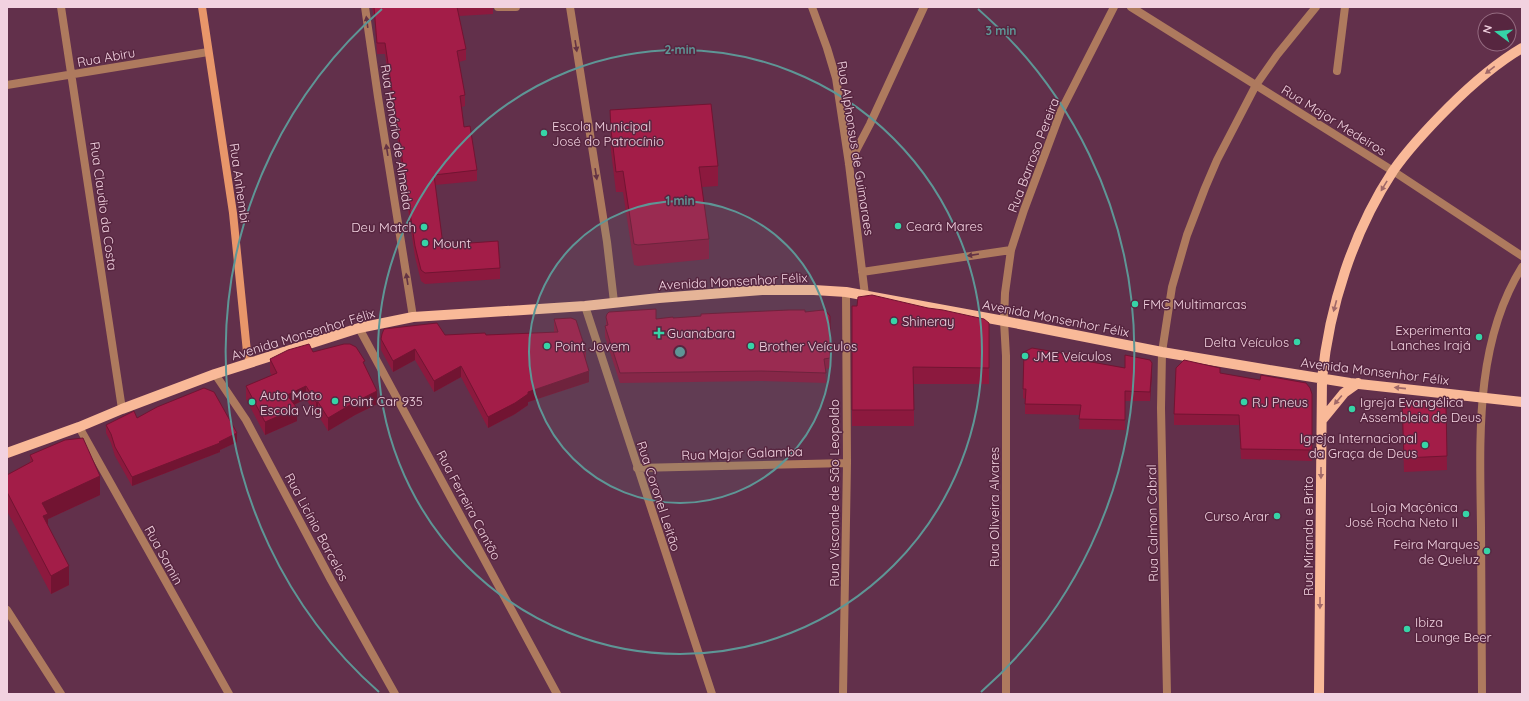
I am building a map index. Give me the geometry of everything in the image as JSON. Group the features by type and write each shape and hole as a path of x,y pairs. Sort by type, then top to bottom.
{"main road":[{"name":"Rua Miranda e Brito","path":"1320,694 1322,379 1326,345 1344,275 1366,219 1393,171 1419,139 1459,97 1492,69 1522,48"},
{"name":"Avenida Monsenhor Félix","path":"7,452 79,427 215,374 359,328 413,317 584,306 614,302 762,290 814,290 846,292 1162,352 1288,374 1358,384 1522,402"},
{"path":"1288,374 1295,379 1320,382 1322,420"},
{"path":"1322,420 1344,393 1358,384"}],"street":[{"name":"Rua Claudio da Costa","path":"61,7 122,409"},
{"name":"Rua Anhembi","path":"202,7 233,213 247,352 250,363"},
{"name":"Rua Honório de Almeida","path":"365,7 413,317"},
{"path":"498,7 516,7"},
{"path":"570,7 607,242 614,302"},
{"name":"Rua Alphonsus de Guimaraes","path":"812,7 836,78 865,295"},
{"path":"848,164 870,124 924,7"},
{"name":"Rua Barroso Pereira","path":"1004,321 1005,293 1011,250 1024,210 1061,111 1078,74 1114,7"},
{"name":"Rua Major Medeiros","path":"1131,7 1393,171 1522,256"},
{"name":"Rua Calmon Cabral","path":"1167,694 1161,408 1162,352 1172,286 1188,235 1217,160 1256,85 1277,55 1316,7"},
{"path":"1337,71 1345,7"},
{"name":"Rua Abiru","path":"7,85 208,52"},
{"path":"862,272 1011,250"},
{"path":"1482,694 1480,470 1482,398 1498,318 1512,283 1522,267"},
{"name":"Rua Visconde de São Leopoldo","path":"843,694 847,463 846,292"},
{"name":"Rua Coronel Leitão","path":"584,306 712,694"},
{"name":"Rua Oliveira Alvares","path":"1004,321 1006,356 1006,694"},
{"name":"Rua Ferreira Cantão","path":"359,328 557,694"},
{"name":"Rua Licínio Barcelos","path":"215,374 246,420 331,580 396,694"},
{"name":"Rua Samin","path":"79,427 229,694"},
{"name":"Rua Major Galamba","path":"637,468 847,463"},
{"path":"7,610 61,694"}],"building":[{"path":"374,7 457,7 466,49 457,51 465,95 460,96 464,127 470,126 477,170 434,175 443,245 498,241 500,268 425,273 421,270 415,246 385,43 377,43"},
{"path":"711,104 718,166 699,167 709,239 638,245 634,244 623,171 616,172 610,110"},
{"path":"872,295 984,319 989,323 989,368 913,367 914,410 852,410 852,306 857,306 858,297"},
{"path":"656,309 656,319 701,316 701,314 789,310 805,310 805,312 826,311 830,316 830,358 824,359 826,373 761,371 620,373 605,326 608,325 606,317 607,314 609,312"},
{"path":"571,318 576,320 586,351 583,351 589,371 528,392 528,394 515,403 488,417 461,366 434,381 415,349 393,361 381,339 384,329 437,323 445,335 558,332 554,319"},
{"path":"309,344 313,352 344,344 350,344 356,347 365,361 363,362 377,391 328,418 306,386 287,395 297,408 265,422 246,386 277,373 270,359 288,350"},
{"path":"1032,348 1079,356 1080,360 1125,368 1125,355 1150,360 1152,363 1150,392 1125,391 1125,420 1079,419 1081,405 1025,404 1026,389 1023,389 1024,352"},
{"path":"1184,360 1220,368 1220,373 1260,380 1261,375 1306,383 1312,394 1312,450 1241,449 1239,415 1174,414 1176,368"},
{"path":"204,388 214,392 237,433 219,442 220,443 132,477 115,447 111,434 106,425 134,411 137,418 157,407"},
{"name":"Igreja Internacional da Graça de Deus","path":"1402,401 1446,405 1447,456 1404,458"},
{"path":"83,438 100,476 42,503 48,514 43,516 69,566 51,576 7,492 7,475 33,461 30,455 65,440"}],"place":[{"name":"Escola Municipal José do Patrocínio","path":"544,133"},
{"name":"Ceará Mares","path":"898,226"},
{"name":"Deu Match","path":"424,227"},
{"name":"Mount","path":"425,243"},
{"name":"FMC Multimarcas","path":"1135,304"},
{"name":"Shineray","path":"894,321"},
{"name":"Guanabara","path":"659,333"},
{"name":"Experimenta Lanches Irajá","path":"1479,337"},
{"name":"Delta Veículos","path":"1297,342"},
{"name":"Point Jovem","path":"547,346"},
{"name":"Brother Veículos","path":"751,346"},
{"name":"JME Veículos","path":"1025,356"},
{"name":"Point Car 935","path":"335,401"},
{"name":"Auto Moto Escola Vig","path":"252,402"},
{"name":"RJ Pneus","path":"1244,402"},
{"name":"Igreja Evangélica Assembleia de Deus","path":"1352,409"},
{"name":"Igreja Internacional da Graça de Deus","path":"1425,445"},
{"name":"Loja Maçônica José Rocha Neto II","path":"1466,514"},
{"name":"Curso Arar","path":"1277,516"},
{"name":"Feira Marques de Queluz","path":"1487,551"},
{"name":"Ibiza Lounge Beer","path":"1407,629"}]}
